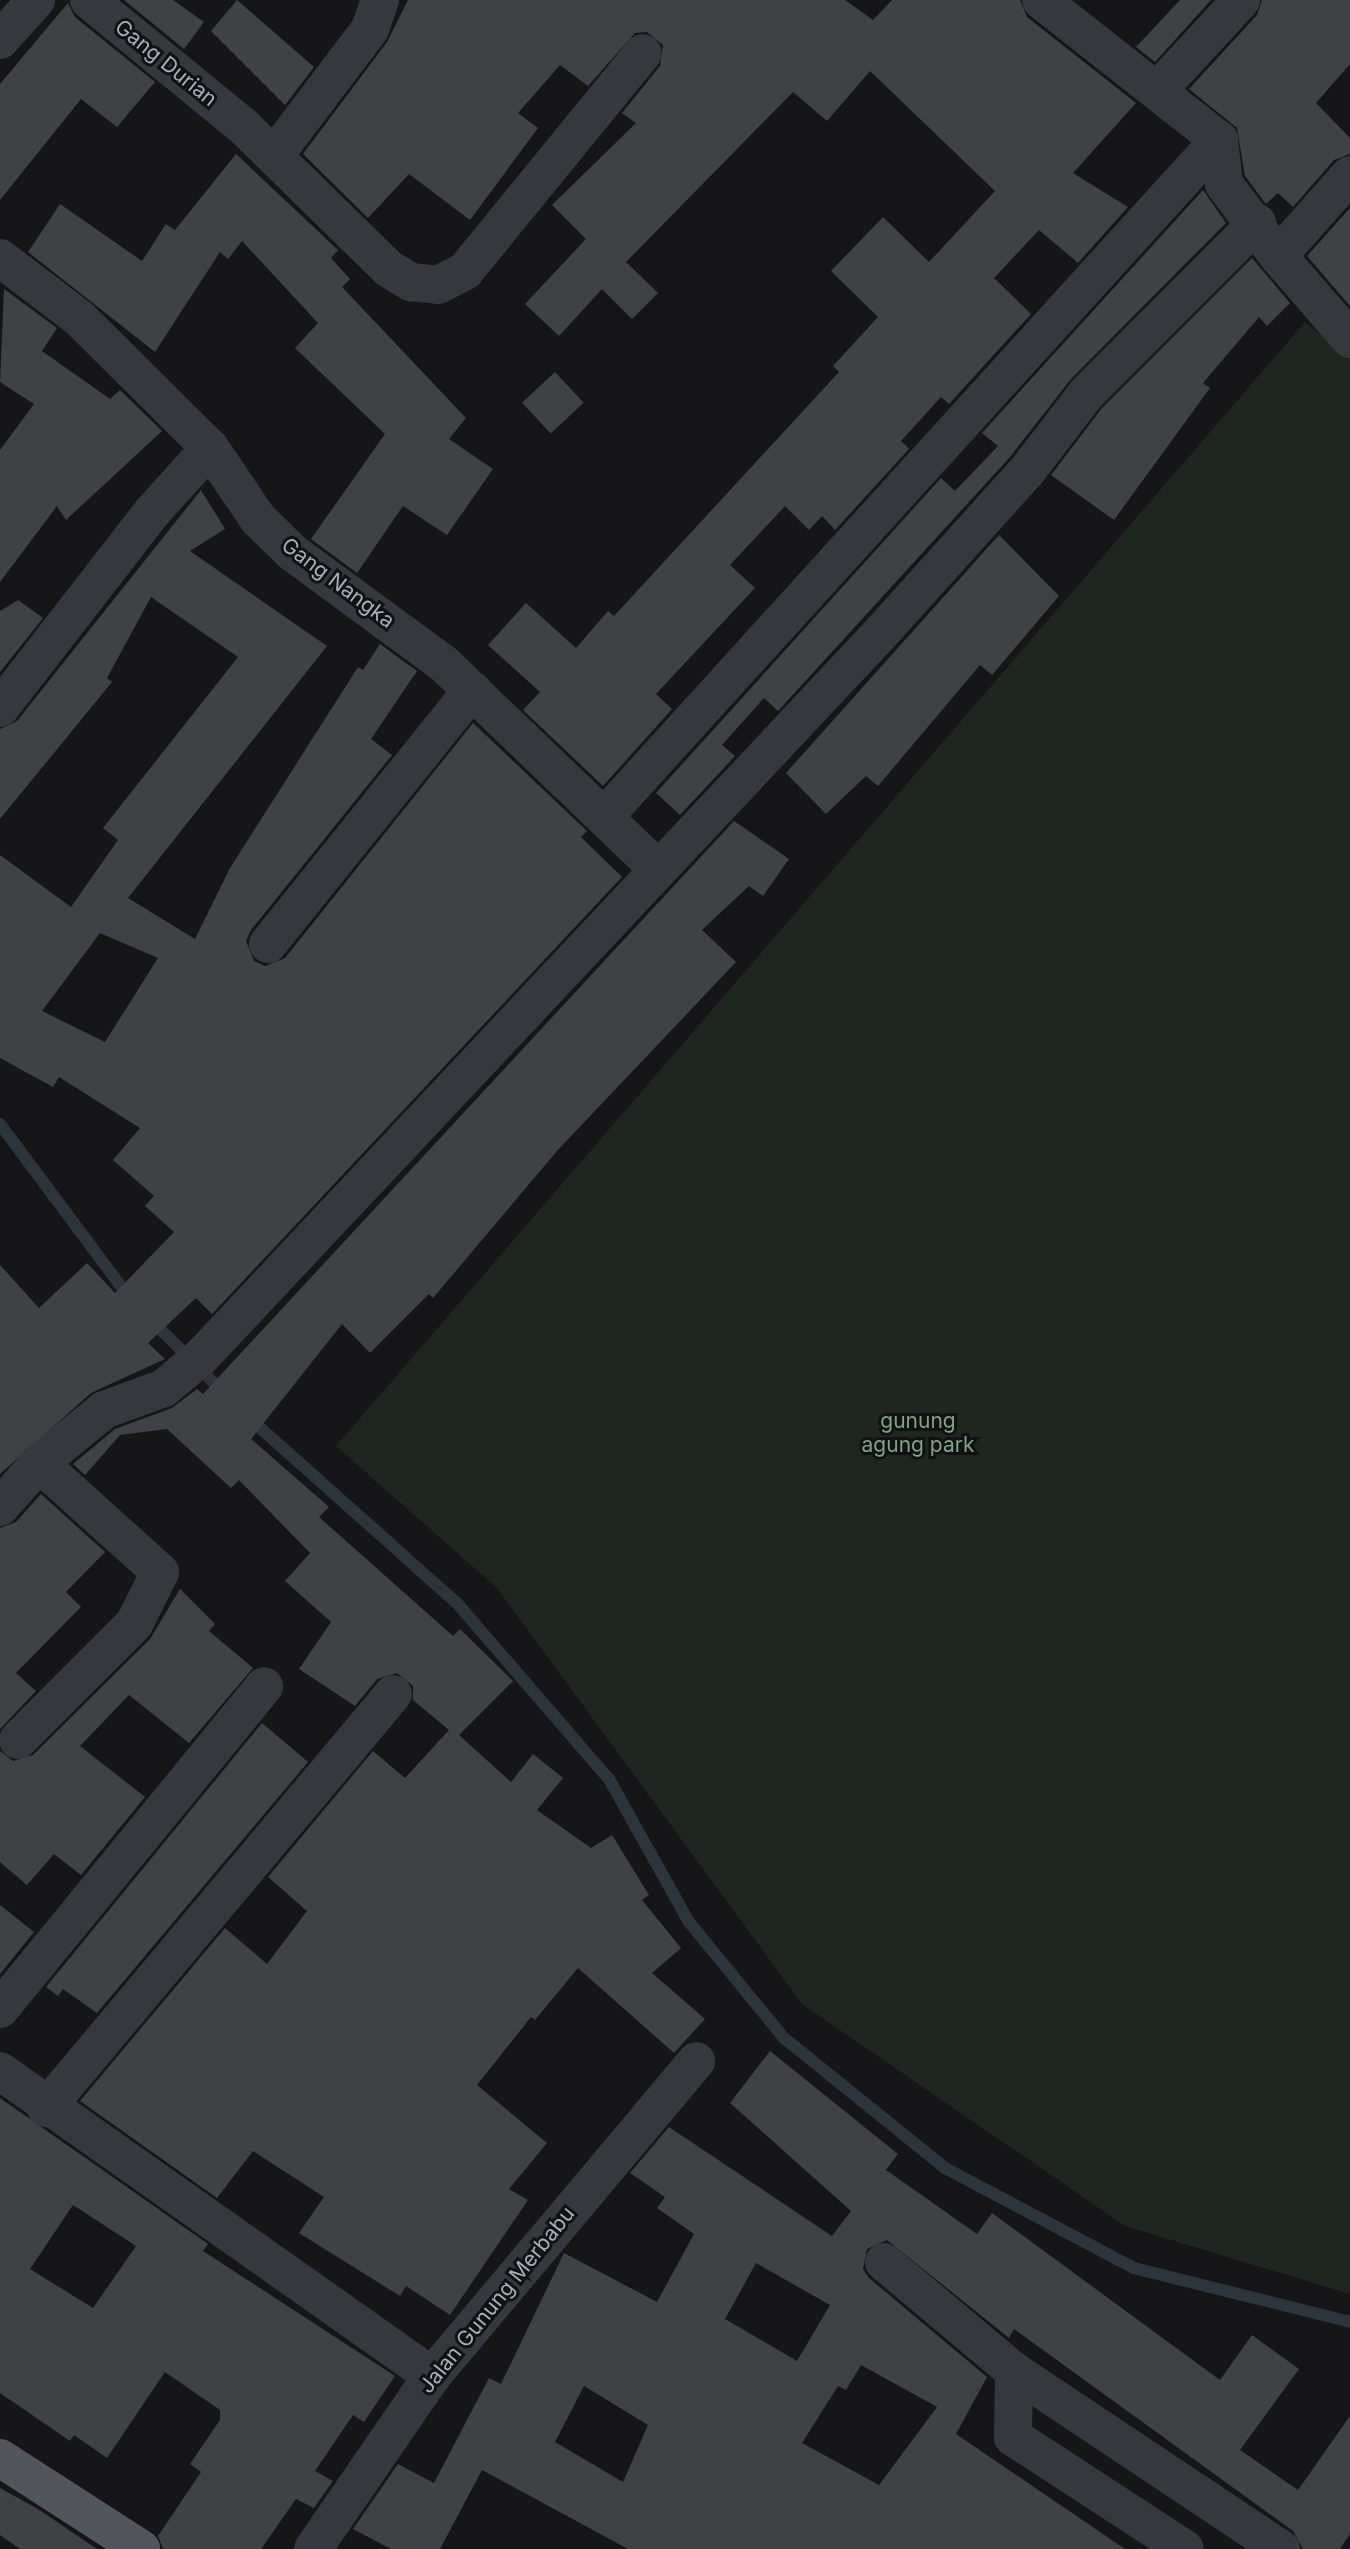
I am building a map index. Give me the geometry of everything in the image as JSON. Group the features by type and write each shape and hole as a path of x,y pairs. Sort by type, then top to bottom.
{"main road":[{"path":"0,2458 141,2549"}],"street":[{"path":"0,40 36,0"},
{"name":"Gang Durian","path":"89,0 243,126 389,269 411,282 438,285 465,271 643,53"},
{"path":"274,156 370,29 380,0"},
{"path":"1041,0 1159,89 1219,141 1224,184 1257,223 1278,256 1350,339"},
{"path":"1159,89 1241,0"},
{"path":"604,817 1219,141"},
{"path":"1278,256 1350,175"},
{"path":"0,1507 39,1463 104,1410 164,1388 201,1357 1018,481 1086,394 1257,223"},
{"name":"Gang Nangka","path":"0,258 79,318 210,448 258,519 293,553 472,690 658,869"},
{"path":"5,692 153,511 210,448"},
{"path":"268,944 472,690"},
{"path":"18,1740 134,1624 160,1572 39,1463"},
{"path":"0,2009 264,1686"},
{"path":"46,2108 393,1694"},
{"name":"Jalan Gunung Merbabu","path":"313,2549 432,2376 696,2061"},
{"path":"0,2071 46,2108 432,2376"},
{"path":"884,2262 1014,2371 1281,2549"},
{"path":"1014,2371 1013,2437 1185,2549"}],"green space":[{"name":"gunung agung park","path":"1305,322 1350,359 1350,2294 1125,2226 802,2004 497,1588 336,1446"}],"building":[{"path":"124,0 173,0 204,22 184,49"},
{"path":"237,0 314,67 285,105 211,31"},
{"path":"408,0 845,0 873,20 892,0 1020,0 1027,17 1136,103 1073,173 1128,207 1078,263 1039,230 994,278 1031,314 949,404 941,397 901,441 909,449 835,530 822,516 809,530 785,506 730,565 755,588 656,694 672,709 603,786 523,710 540,692 488,645 526,603 576,648 608,611 614,616 839,372 833,366 878,317 831,271 883,217 929,262 995,191 870,71 827,121 793,92 626,262 658,293 632,319 602,289 559,336 525,304 586,239 552,205 636,123 622,113 660,66 663,45 647,32 635,33 588,86 560,65 518,113 538,128 470,220 409,174 368,218 303,154 387,42"},
{"path":"1180,0 1211,0 1155,62 1136,47"},
{"path":"1262,0 1350,0 1350,64 1316,103 1350,138 1350,154 1334,160 1293,207 1278,193 1266,204 1245,176 1237,128 1189,89 1257,15"},
{"path":"68,3 75,17 155,82 117,127 81,99 0,200 0,84"},
{"path":"236,154 338,250 331,258 350,279 342,287 466,418 449,439 493,469 447,535 403,506 357,573 311,539 385,434 295,348 318,323 242,241 228,259 220,252 155,352 28,252 60,204 142,261 166,224 175,230"},
{"path":"1203,190 1226,223 1071,379 1010,457 778,711 764,698 722,745 735,756 680,815 656,793 941,478 955,491 998,446 982,433"},
{"path":"1350,208 1350,306 1307,256"},
{"path":"1252,258 1290,303 1267,326 1259,317 1203,383 1210,388 1114,520 1051,475 1102,408"},
{"path":"4,289 57,328 42,351 110,399 120,390 162,431 66,520 57,506 0,582 0,450 34,404 0,382"},
{"path":"555,372 584,403 551,433 522,403"},
{"path":"201,490 225,529 190,551 327,646 128,898 195,939 230,868 358,667 363,670 380,644 417,671 371,739 392,755 251,930 246,941 254,961 265,966 285,958 473,723 587,831 581,837 622,877 212,1314 196,1298 148,1343 165,1359 91,1393 0,1474 0,1265 39,1308 87,1263 115,1293 174,1232 145,1206 154,1196 113,1160 140,1128 59,1077 53,1087 0,1058 0,855 71,907 118,840 103,828 238,657 151,597 107,678 112,682 0,819 0,729 17,721","holes":["100,933 158,958 105,1042 42,1011"]},
{"path":"999,535 1059,596 992,675 980,665 878,786 866,776 826,814 786,773"},
{"path":"18,600 43,618 0,672 0,611"},
{"path":"734,821 789,859 763,896 749,886 702,930 736,962 557,1151 433,1298 429,1294 370,1353 342,1324 251,1439 329,1507 319,1517 453,1636 460,1629 513,1681 459,1735 511,1782 533,1754 563,1778 537,1810 591,1848 612,1835 649,1895 642,1900 681,1948 652,1973 705,2019 674,2053 578,1968 535,2020 531,2017 477,2085 547,2143 509,2189 528,2200 450,2315 406,2286 400,2296 299,2233 324,2197 253,2151 217,2198 80,2101 225,1928 267,1964 307,1911 268,1877 373,1751 405,1778 449,1730 413,1700 413,1686 397,1673 377,1679 355,1706 299,1669 331,1622 285,1581 310,1553 239,1480 231,1488 167,1429 120,1435 85,1475 73,1464 115,1429 172,1408 197,1389 203,1394"},
{"path":"41,1494 105,1552 66,1592 81,1607 16,1673 36,1691 0,1729 0,1528 16,1522"},
{"path":"180,1589 215,1624 209,1631 253,1668 189,1743 129,1695 80,1746 145,1797 81,1875 54,1854 27,1885 0,1862 0,1751 13,1761 33,1755 150,1639"},
{"path":"262,1723 308,1762 97,2013 63,1989 58,1996 46,1987"},
{"path":"0,1905 34,1932 0,1974"},
{"path":"770,2051 898,2154 886,2170 977,2234 992,2213 1220,2380 1252,2335 1299,2369 1240,2450 1298,2490 1350,2416 1350,2534 1340,2549 1303,2549 1293,2531 1014,2329 1009,2338 887,2240 867,2249 863,2269 869,2278 987,2377 956,2434 1125,2549 628,2549 482,2470 440,2549 391,2549 353,2529 398,2464 434,2483 489,2378 501,2384 564,2253 657,2302 694,2234 657,2208 665,2197 630,2173 669,2127 832,2236 851,2211 730,2103","holes":["756,2263 830,2305 797,2361 725,2319","861,2365 937,2407 879,2485 802,2443 838,2386 846,2390","584,2386 648,2425 623,2482 555,2442"]},
{"path":"0,2098 208,2244 203,2251 395,2376 364,2422 353,2415 315,2471 333,2481 314,2508 296,2499 261,2549 163,2549 158,2536 201,2472 190,2464 220,2420 220,2410 165,2372 107,2458 74,2435 70,2441 0,2393","holes":["73,2205 136,2246 93,2308 30,2269"]},
{"path":"0,2488 38,2509 97,2549 20,2549 0,2535"}],"waterway":[{"path":"0,1124 131,1300"},
{"path":"151,1320 225,1394"},
{"path":"248,1417 456,1602 609,1779 689,1922 784,2038 945,2168 1134,2268 1350,2322"}]}
